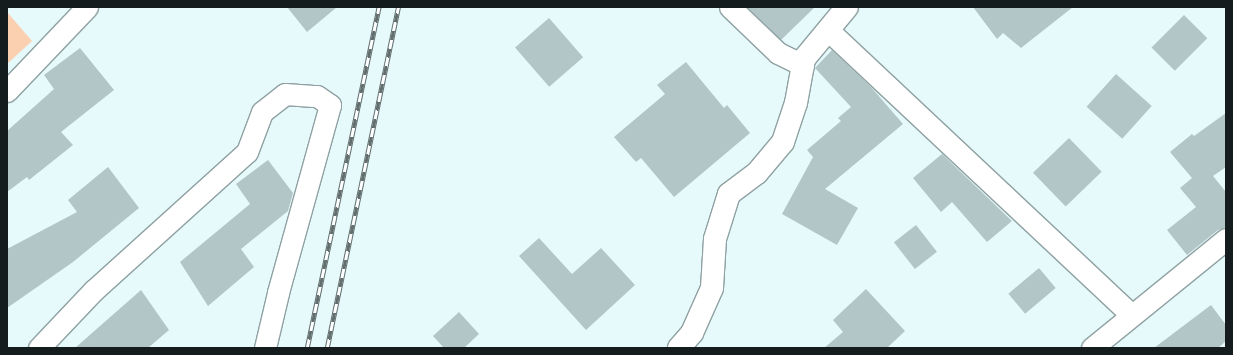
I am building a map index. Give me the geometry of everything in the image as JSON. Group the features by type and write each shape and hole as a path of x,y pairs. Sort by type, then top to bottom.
{"street":[{"path":"7,91 87,7"},
{"path":"730,7 778,53 803,65"},
{"path":"679,348 692,333 712,288 715,239 729,194 757,173 783,142 796,103 804,59 847,7"},
{"path":"828,30 1131,315"},
{"path":"39,348 93,291 247,152 262,112 285,94 317,96 330,105 278,293 265,348"},
{"path":"1092,348 1226,239"}],"shaded area":[{"path":"7,12 32,41 7,64"}],"building":[{"path":"287,7 337,7 307,32"},
{"path":"747,7 815,7 781,40"},
{"path":"973,7 1073,7 1021,48 1003,33 997,39"},
{"path":"1184,15 1207,38 1175,71 1151,48"},
{"path":"549,18 583,57 549,87 515,48"},
{"path":"80,48 114,90 61,132 73,145 29,180 27,177 7,192 7,131 54,89 44,75"},
{"path":"832,50 871,87 903,124 825,189 858,208 837,245 782,214 813,157 807,150 841,121 838,118 851,107 815,68"},
{"path":"686,62 724,108 727,105 750,133 674,197 641,158 636,162 614,137 665,94 657,85"},
{"path":"1116,74 1152,106 1122,139 1087,107"},
{"path":"1226,113 1226,167 1213,176 1226,192 1226,227 1218,230 1187,255 1167,230 1196,207 1180,188 1192,178 1170,152 1192,134 1194,136"},
{"path":"1069,138 1102,172 1066,207 1033,173"},
{"path":"942,154 1012,221 987,242 952,202 941,212 913,178"},
{"path":"268,160 293,193 288,211 241,249 254,267 208,306 180,262 250,204 236,184"},
{"path":"108,167 139,208 73,262 7,308 7,249 77,212 68,200"},
{"path":"916,225 937,252 915,269 894,242"},
{"path":"539,238 572,274 601,248 635,285 586,330 519,256"},
{"path":"1039,268 1056,288 1025,314 1008,294"},
{"path":"866,289 905,331 887,348 824,348 843,332 833,320"},
{"path":"141,290 169,330 148,348 75,348"},
{"path":"1211,305 1226,325 1226,341 1218,348 1154,348"},
{"path":"459,312 479,334 464,348 444,348 433,336"}],"railway":[{"path":"307,348 379,7"},
{"path":"327,348 398,7"}]}
